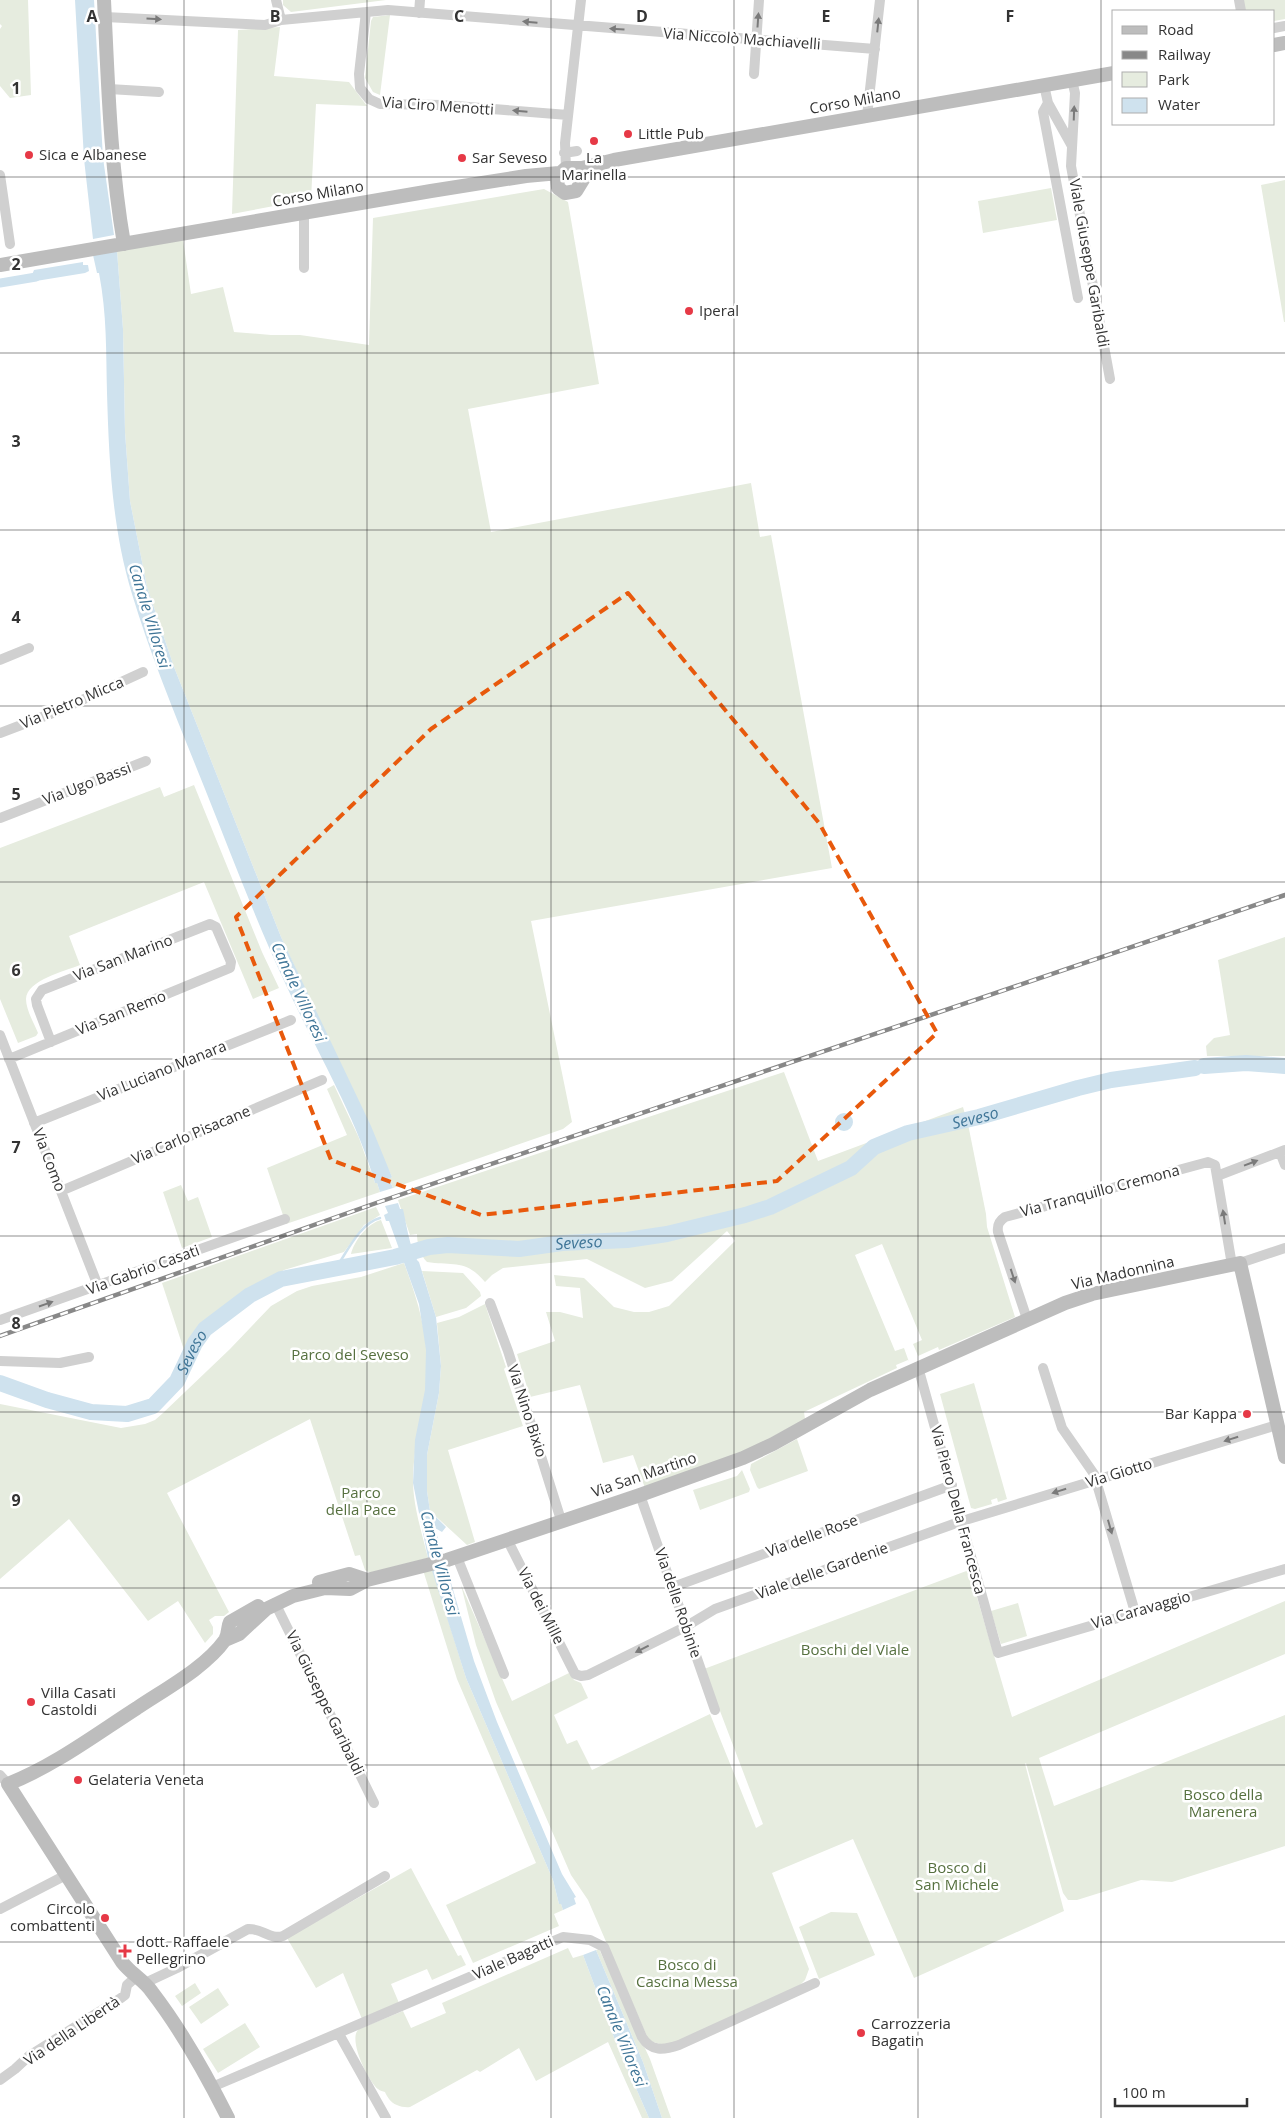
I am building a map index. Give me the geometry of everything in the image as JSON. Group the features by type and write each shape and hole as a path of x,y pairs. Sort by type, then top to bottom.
{"street":[{"path":"104,0 120,244"},
{"path":"276,0 281,20"},
{"path":"419,13 420,0"},
{"path":"581,0 561,191 569,194 579,189 582,181 591,169 602,162"},
{"path":"754,74 759,0"},
{"path":"867,116 880,0"},
{"name":"Via Niccolò Machiavelli","path":"105,17 265,25 281,20 388,10 875,49"},
{"name":"Via Ciro Menotti","path":"366,12 359,74 360,88 369,99 380,104 427,105 568,115"},
{"name":"Corso Milano","path":"0,265 526,176 564,173 602,162 1112,73"},
{"name":"Viale Giuseppe Garibaldi","path":"1072,80 1075,93 1072,166 1110,379"},
{"name":"Viale Giuseppe Garibaldi","path":"1044,85 1048,103 1072,147"},
{"path":"109,89 159,92"},
{"name":"Viale Giuseppe Garibaldi","path":"1048,103 1043,112 1078,298"},
{"path":"564,153 577,151"},
{"path":"564,173 580,173 582,181"},
{"path":"0,175 10,244"},
{"path":"304,213 304,268"},
{"path":"0,660 29,648"},
{"name":"Via Pietro Micca","path":"0,733 58,711 143,672"},
{"name":"Via Ugo Bassi","path":"0,818 146,760"},
{"name":"Via San Marino","path":"51,1042 36,999 38,994 48,987 210,924 216,927 232,966"},
{"name":"Via San Remo","path":"6,1058 51,1042 229,969 232,966"},
{"name":"Via Luciano Manara","path":"34,1123 290,1020"},
{"name":"Via Como","path":"0,1035 6,1058 34,1123 98,1286"},
{"name":"Via Carlo Pisacane","path":"61,1190 322,1080"},
{"path":"1285,1165 1282,1151 1217,1176 1236,1264 1281,1432 1285,1458"},
{"name":"Via Tranquillo Cremona","path":"1028,1319 998,1232 998,1224 1005,1216 1208,1162 1213,1163 1217,1176"},
{"name":"Via Gabrio Casati","path":"0,1320 285,1219"},
{"name":"Via Madonnina","path":"918,1367 1065,1303 1092,1294 1236,1264 1285,1248"},
{"name":"Via Nino Bixio","path":"490,1303 511,1359 561,1520"},
{"path":"0,1360 60,1363 88,1357"},
{"name":"Via San Martino","path":"4,1780 28,1777 68,1753 206,1660 225,1640 239,1634 257,1615 275,1603 316,1590 353,1588 367,1580 452,1558 640,1495 758,1452 831,1410 918,1367"},
{"name":"Via Piero Della Francesca","path":"918,1367 998,1653"},
{"path":"1043,1368 1062,1428 1076,1450 1092,1469 1135,1612"},
{"name":"Via Giotto","path":"962,1521 1096,1480 1281,1432"},
{"name":"Via delle Rose","path":"673,1587 952,1485"},
{"name":"Via delle Robinie","path":"640,1495 715,1710"},
{"name":"Viale delle Gardenie","path":"575,1674 581,1676 588,1675 685,1627 715,1608 962,1521"},
{"name":"Via dei Mille","path":"507,1539 575,1674"},
{"path":"452,1558 504,1674"},
{"name":"Via Caravaggio","path":"998,1653 1285,1569"},
{"name":"Via San Martino","path":"225,1640 230,1622 282,1593 346,1574 354,1574 367,1580"},
{"name":"Via Giuseppe Garibaldi","path":"275,1603 374,1803"},
{"path":"4,1780 122,1962 141,1980 182,2034 228,2118"},
{"path":"0,1909 66,1875"},
{"path":"141,1980 177,1968 248,1930 259,1930 274,1938 283,1936 385,1876"},
{"name":"Viale Bagatti","path":"212,2087 564,1937 590,1940 604,1947 642,2037 650,2046 656,2049 671,2048 679,2045 815,1983"},
{"name":"Via della Libertà","path":"0,2080 15,2070 29,2056 125,1995 127,1984 141,1980"},
{"path":"339,2034 386,2118"}],"highlighted area":[{"path":"628,593 819,823 937,1033 777,1181 481,1215 331,1160 236,917 431,729"}],"green space":[{"path":"0,0 28,0 31,95 10,98 0,86 0,29 2,26 0,24"},
{"path":"283,0 386,0 291,12 283,5"},
{"path":"1243,0 1285,0 1285,19 1275,21 1275,10 1245,10"},
{"path":"390,15 380,95 373,92 365,78 371,21 373,17"},
{"path":"280,27 274,76 349,82 367,106 316,104 311,199 232,214 238,30"},
{"path":"1285,180 1285,322 1284,322 1261,185"},
{"path":"1051,188 1057,220 983,233 978,201"},
{"path":"544,189 568,202 599,384 468,409 491,532 751,483 760,537 771,535 832,868 531,921 572,1122 563,1129 393,1188 389,1178 392,1177 281,937 174,667 147,587 130,501 125,432 123,329 117,251 183,240 191,294 223,287 234,332 300,335 369,345 373,218"},
{"path":"194,785 262,952 279,988 253,999 204,882 69,936 80,965 40,981 28,992 26,999 27,1008 38,1033 36,1036 18,1043 0,999 0,848 160,787 164,797"},
{"path":"1285,937 1285,1056 1207,1056 1206,1046 1214,1038 1230,1035 1218,960"},
{"path":"784,1072 818,1161 963,1107 986,1214 987,1227 1015,1317 939,1350 938,1347 918,1356 913,1344 922,1340 882,1244 855,1255 895,1351 904,1348 909,1362 908,1360 896,1365 897,1368 804,1412 805,1419 750,1449 645,1488 633,1455 603,1463 580,1385 530,1397 517,1354 555,1341 546,1312 560,1312 583,1318 580,1288 556,1286 554,1275 584,1278 614,1307 634,1312 649,1312 669,1306 735,1241 727,1231 672,1281 645,1288 587,1259 503,1268 485,1282 472,1270 465,1267 427,1262 419,1249 417,1234 410,1235 398,1200"},
{"path":"334,1085 359,1138 380,1192 286,1224 267,1168 347,1135 327,1089"},
{"path":"181,1185 188,1201 198,1197 212,1237 182,1248 163,1192"},
{"path":"376,1207 380,1215 364,1225 344,1252 284,1270 243,1294 201,1329 184,1350 162,1283"},
{"path":"381,1220 392,1248 351,1254 362,1233 371,1225"},
{"name":"Parco del Seveso","path":"404,1263 423,1325 427,1357 426,1390 413,1468 413,1490 428,1558 372,1574 365,1570 360,1555 355,1556 310,1419 167,1493 229,1612 224,1616 215,1616 209,1620 213,1627 213,1634 205,1643 178,1601 148,1621 69,1519 0,1579 0,1404 121,1428 145,1424 155,1420 163,1413 230,1349 271,1306 297,1291 312,1286 361,1277"},
{"path":"422,1271 463,1273 480,1292 481,1296 466,1308 436,1317"},
{"path":"485,1304 523,1426 448,1450 475,1542 467,1545 430,1511 427,1491 427,1455 439,1393 441,1366 437,1323 459,1317"},
{"path":"974,1383 1007,1499 998,1502 997,1498 991,1500 992,1504 975,1509 971,1508 940,1394"},
{"path":"797,1439 808,1471 759,1489 750,1470 751,1464"},
{"path":"742,1470 750,1489 749,1492 700,1510 693,1490 737,1476"},
{"path":"432,1568 466,1678 553,1880 559,1904 561,1904 563,1910 554,1914 559,1926 473,1963 446,1905 536,1863 457,1679 423,1570"},
{"path":"969,1570 1012,1717 1285,1601 1285,1654 1039,1758 1054,1806 1285,1715 1285,1846 1172,1882 1141,1880 1077,1900 1068,1900 1063,1893 1026,1763 1064,1911 914,1978 853,1839 772,1873 809,1969 805,1980 799,1986 678,2042 664,2045 649,2041 588,1900 571,1875 496,1702 476,1645 461,1585 512,1701 569,1673 574,1680 581,1683 588,1698 554,1715 567,1744 577,1740 592,1770 710,1714 756,1828 763,1824 704,1669"},
{"path":"1018,1603 1027,1636 1001,1644 991,1611"},
{"path":"411,1868 458,1956 461,1955 466,1965 432,1980 427,1969 391,1984 399,2003 362,2019 343,1973 316,1988 287,1938"},
{"path":"831,1912 857,1913 875,1955 819,1979 799,1927"},
{"path":"568,1948 573,1958 583,1955 615,2040 649,2118 642,2118 608,2042 536,2081 519,2048 480,2072 477,2070 410,2107 393,2103 385,2092 379,2090 369,2078 357,2050 356,2034 359,2029 403,2011 411,2028 446,2013 442,2003"},
{"path":"599,1949 650,2059 671,2118 662,2118 643,2062 596,1950"},
{"path":"195,1983 201,1993 182,2006 175,1996"},
{"path":"218,1988 229,2005 201,2024 189,2007"},
{"path":"245,2023 260,2047 218,2073 203,2049"}],"water":[{"path":"75,0 94,0 103,158 114,235 93,239 84,159"},
{"name":"Canale Villoresi","path":"117,251 123,329 125,432 130,501 147,587 174,667 281,937 371,1126 392,1177 389,1179 393,1188 380,1192 346,1108 297,1009 254,912 166,692 148,643 125,569 113,494 102,288 93,255"},
{"path":"83,262 83,265 88,265 89,271 85,273 36,281 33,279 27,280 27,276 32,275 34,270"},
{"path":"844,1113 850,1116 853,1122 850,1128 844,1131 838,1128 835,1122 838,1116"},
{"path":"398,1203 400,1209 403,1209 411,1246 419,1262 436,1317 441,1366 439,1393 427,1455 427,1491 430,1511 446,1527 442,1532 435,1528 474,1661 497,1722 562,1874 576,1897 574,1898 576,1904 563,1910 561,1904 559,1904 553,1880 466,1678 428,1558 413,1483 415,1440 425,1390 426,1350 419,1304 389,1221 386,1221 384,1215 388,1213 385,1206"},
{"path":"596,1950 643,2062 662,2118 649,2118 615,2040 583,1955"}],"waterway":[{"path":"0,283 36,277"},
{"name":"Seveso","path":"1204,1066 1246,1063 1285,1066"},
{"name":"Seveso","path":"0,1383 47,1400 91,1412 127,1414 153,1406 177,1381 195,1343 205,1329 250,1295 281,1279 395,1257 429,1247 448,1245 519,1249 562,1243 627,1240 667,1234 770,1207 851,1168 874,1147 908,1133 979,1117 1111,1080 1195,1068"},
{"path":"336,1268 360,1232 373,1221 380,1218"}],"railway":[{"path":"0,1336 379,1202 1285,895"}],"place":[{"name":"Little Pub","path":"628,134"},
{"name":"La Marinella","path":"594,141"},
{"name":"Sica e Albanese","path":"29,155"},
{"name":"Sar Seveso","path":"462,158"},
{"name":"Iperal","path":"689,311"},
{"name":"Bar Kappa","path":"1247,1414"},
{"name":"Villa Casati Castoldi","path":"31,1702"},
{"name":"Gelateria Veneta","path":"78,1780"},
{"name":"Circolo combattenti","path":"105,1918"},
{"name":"dott. Raffaele Pellegrino","path":"125,1951"},
{"name":"Carrozzeria Bagatin","path":"861,2033"}],"park label":[{"name":"Parco della Pace","path":"361,1502"},
{"name":"Boschi del Viale","path":"855,1650"},
{"name":"Bosco della Marenera","path":"1223,1804"},
{"name":"Bosco di San Michele","path":"957,1876"},
{"name":"Bosco di Cascina Messa","path":"687,1974"}]}
